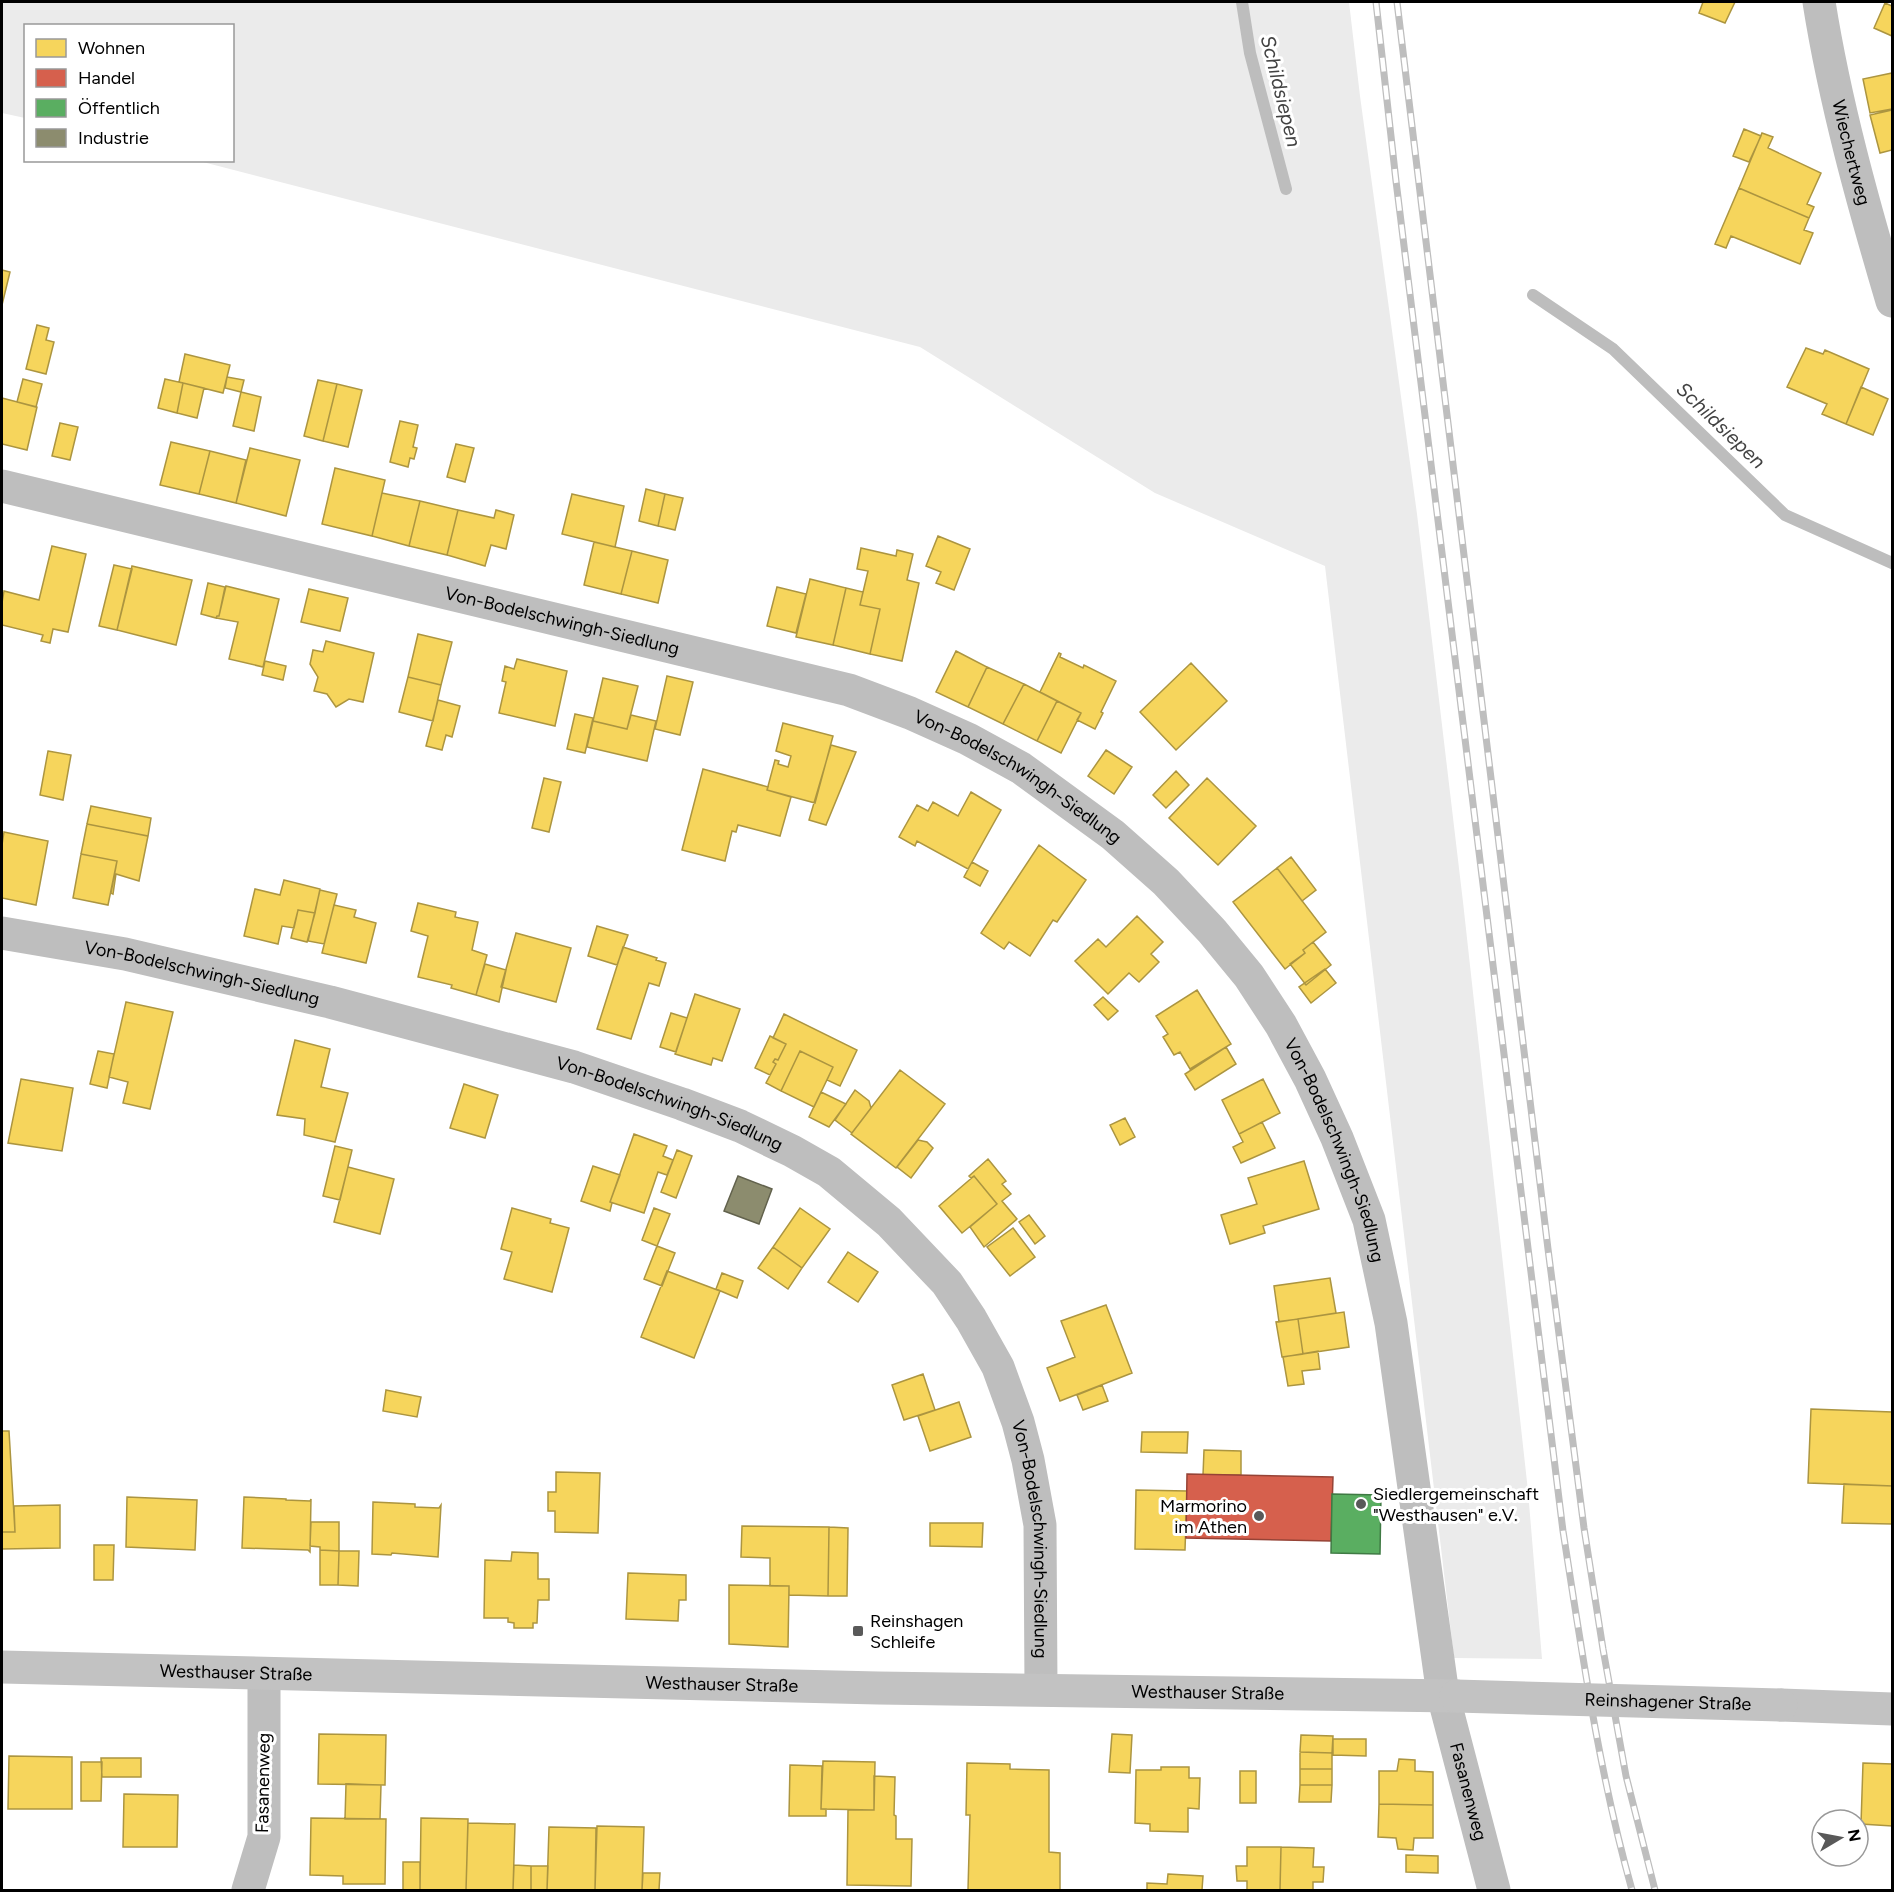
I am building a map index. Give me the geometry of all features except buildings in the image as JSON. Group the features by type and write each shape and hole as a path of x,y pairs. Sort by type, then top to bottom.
{"main road":[{"name":"Westhauser Straße","path":"2,1668 866,1688 1449,1696"},
{"name":"Reinshagener Straße","path":"1449,1696 1893,1709"}],"street":[{"name":"Wiechertweg","path":"1819,2 1845,128 1893,301"},
{"name":"Von-Bodelschwingh-Siedlung","path":"2,486 849,690 910,713 994,753 1039,780 1113,835 1166,882 1212,931 1249,976 1281,1025 1310,1079 1337,1138 1369,1220 1391,1323 1449,1696"},
{"name":"Von-Bodelschwingh-Siedlung","path":"2,933 148,959 330,1002 574,1067 740,1126 829,1172 889,1222 947,1283 971,1319 998,1367 1023,1441 1040,1525 1041,1689"},
{"name":"Fasanenweg","path":"248,1890 264,1837 264,1674"},
{"name":"Fasanenweg","path":"1449,1696 1494,1890"}],"shaded area":[{"path":"2,2 1349,2 1417,514 1463,902 1528,1491 1542,1659 1454,1658 1325,566 1155,493 920,347 203,162 234,162 234,24 24,24 24,118 2,113"}],"waterway":[{"name":"Schildsiepen","path":"1242,2 1250,53 1286,189"},
{"name":"Schildsiepen","path":"1533,295 1613,349 1785,515 1892,563"}],"railway":[{"path":"1376,2 1396,181 1563,1531 1584,1667 1601,1757 1632,1890"},
{"path":"1397,2 1584,1528 1626,1776 1655,1890"}],"place":[{"name":"Siedlergemeinschaft \"Westhausen\" e.V.","path":"1361,1504"},
{"name":"Marmorino im Athen","path":"1259,1516"},
{"name":"Reinshagen Schleife","path":"858,1631"}]}
